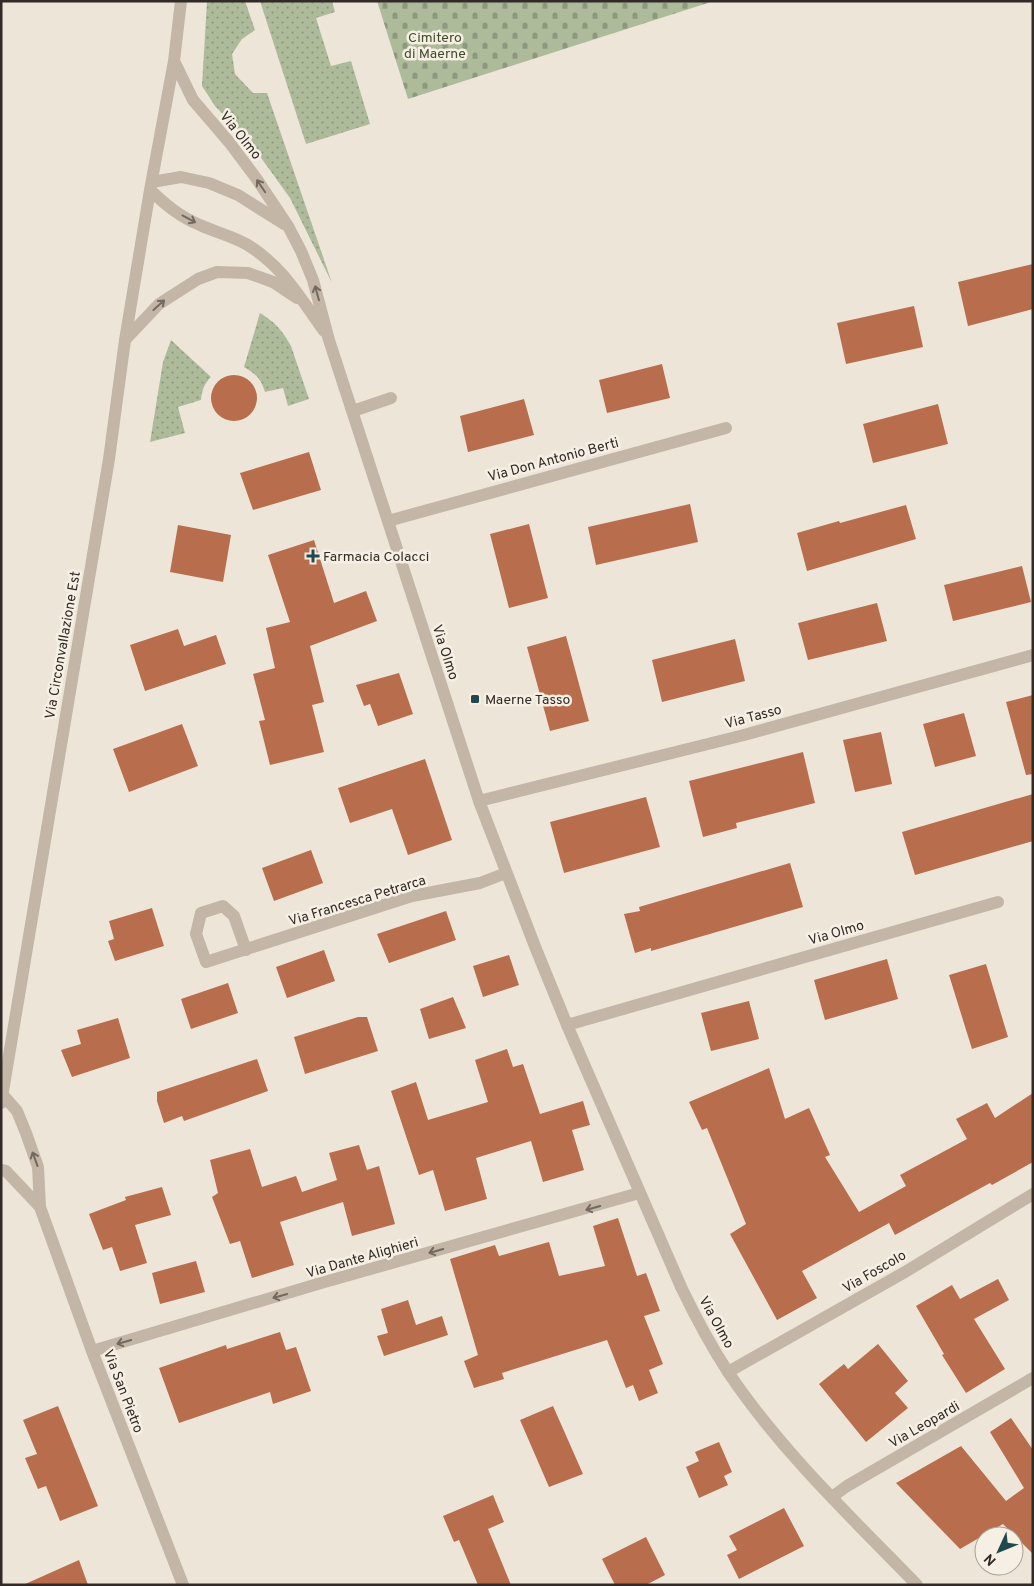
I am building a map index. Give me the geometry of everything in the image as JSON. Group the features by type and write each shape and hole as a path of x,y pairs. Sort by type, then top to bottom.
{"street":[{"path":"181,1 174,61 151,186 180,177 208,183 238,195 288,226"},
{"name":"Via Olmo","path":"174,61 193,100 256,178 288,226 313,280 329,340 479,801 506,874 567,1025 682,1289 700,1325 728,1372 782,1442 917,1585"},
{"name":"Via Olmo","path":"151,186 172,210 199,225 245,243 271,262 284,274 329,340"},
{"name":"Via Circonvallazione Est","path":"2,1099 109,459 125,340 151,186"},
{"name":"Via Olmo","path":"125,340 159,304 198,279 217,272 248,273 273,282 303,302"},
{"path":"353,411 391,398"},
{"name":"Via Don Antonio Berti","path":"388,520 726,428"},
{"name":"Via Tasso","path":"479,801 744,734 1033,655"},
{"name":"Via Francesca Petrarca","path":"246,950 234,916 223,906 201,913 196,934 206,962 246,950 412,896 480,883 506,874"},
{"name":"Via Olmo","path":"567,1025 998,902"},
{"name":"Via San Pietro","path":"2,1099 17,1111 38,1167 40,1207 92,1351 183,1585"},
{"name":"Via San Pietro","path":"1,1170 6,1171 40,1207"},
{"name":"Via Dante Alighieri","path":"92,1351 321,1283 640,1194"},
{"name":"Via Foscolo","path":"728,1372 905,1272 1033,1194"},
{"name":"Via Leopardi","path":"832,1497 847,1486 1033,1378"}],"green space":[{"path":"207,1 245,1 255,30 242,39 232,54 235,74 253,93 267,93 332,283 290,198 249,141 215,106 202,86"},
{"path":"260,1 332,1 335,12 316,18 331,66 351,61 370,124 306,144"},
{"name":"Cimitero di Maerne","path":"377,1 714,1 408,99"},
{"path":"260,313 278,327 291,346 309,399 288,406 283,388 265,392 258,377 244,367"},
{"path":"171,340 211,377 204,387 201,400 178,407 185,433 150,442 163,362"}],"building":[{"path":"1033,264 1033,309 968,326 958,282"},
{"path":"914,306 923,347 846,364 837,323"},
{"path":"662,364 670,398 607,413 599,380"},
{"path":"234,375 247,379 253,385 257,398 253,411 247,417 234,421 221,417 215,411 211,398 215,385 221,379"},
{"path":"524,399 534,435 468,452 460,416"},
{"path":"938,404 948,444 873,463 863,424"},
{"path":"309,452 321,490 253,510 240,473"},
{"path":"690,504 698,542 596,565 588,527"},
{"path":"906,505 916,539 807,571 797,533"},
{"path":"529,524 548,598 509,608 490,534"},
{"path":"178,525 231,535 223,582 170,572"},
{"path":"314,540 334,603 366,591 377,621 310,646 324,702 312,705 324,752 270,765 259,721 265,720 253,674 275,668 266,628 290,622 268,555"},
{"path":"1022,566 1031,602 953,621 944,585"},
{"path":"877,603 887,641 808,660 798,623"},
{"path":"178,629 184,646 216,635 226,664 145,691 130,645"},
{"path":"566,636 589,721 550,731 527,647"},
{"path":"735,639 745,681 662,702 652,660"},
{"path":"399,673 413,714 378,726 370,704 364,706 356,685"},
{"path":"1033,695 1033,774 1026,775 1006,702"},
{"path":"964,713 976,756 935,767 923,724"},
{"path":"182,724 198,766 129,792 113,749"},
{"path":"881,732 892,784 855,792 843,740"},
{"path":"803,752 815,803 736,823 737,828 703,837 689,781"},
{"path":"425,759 452,840 408,855 392,809 350,823 338,788"},
{"path":"1033,794 1033,841 915,875 902,832"},
{"path":"646,797 660,847 564,873 550,822"},
{"path":"311,850 323,883 274,901 262,868"},
{"path":"790,863 803,907 651,951 651,948 635,953 624,914 640,911 639,907"},
{"path":"152,908 164,946 115,961 108,941 114,939 109,921"},
{"path":"446,911 456,940 389,963 377,934"},
{"path":"324,950 335,981 287,998 276,967"},
{"path":"509,955 519,985 483,997 473,966"},
{"path":"887,959 898,999 825,1020 814,980"},
{"path":"986,964 1008,1037 972,1049 949,975"},
{"path":"228,983 238,1013 191,1029 181,999"},
{"path":"453,997 466,1028 429,1039 420,1009"},
{"path":"749,1001 759,1039 711,1051 701,1013"},
{"path":"358,1017 367,1017 378,1051 305,1074 294,1037"},
{"path":"118,1018 130,1058 72,1077 61,1050 81,1044 77,1030"},
{"path":"507,1049 513,1067 523,1064 540,1114 583,1101 590,1125 572,1130 584,1170 543,1182 531,1141 476,1158 487,1199 445,1211 433,1170 419,1175 391,1091 416,1082 428,1120 488,1102 475,1060"},
{"path":"257,1059 268,1091 184,1121 182,1116 164,1123 157,1101 157,1092"},
{"path":"769,1068 785,1119 809,1108 830,1155 825,1157 859,1212 906,1186 900,1175 967,1139 956,1119 987,1103 995,1118 1033,1093 1033,1162 992,1185 990,1183 895,1235 889,1223 802,1271 817,1298 777,1320 730,1234 746,1224 707,1128 702,1130 689,1102"},
{"path":"359,1145 367,1170 379,1166 395,1224 352,1236 343,1202 280,1222 294,1265 252,1278 240,1241 230,1244 212,1197 218,1193 210,1160 250,1149 262,1187 296,1176 302,1192 337,1180 329,1153"},
{"path":"162,1187 171,1215 135,1225 147,1263 120,1271 112,1247 103,1250 89,1214 126,1200 125,1197"},
{"path":"618,1218 637,1276 646,1273 660,1311 644,1316 663,1364 649,1370 658,1393 639,1401 633,1385 626,1388 607,1340 502,1373 504,1379 474,1388 464,1361 478,1355 450,1259 495,1245 499,1256 549,1242 559,1276 605,1266 593,1226"},
{"path":"196,1261 205,1292 160,1304 152,1273"},
{"path":"998,1279 1009,1300 974,1319 1005,1369 966,1393 942,1355 944,1354 916,1306 952,1285 960,1299"},
{"path":"408,1300 416,1325 442,1316 448,1335 384,1356 377,1336 388,1333 381,1309"},
{"path":"280,1332 286,1350 296,1347 311,1391 273,1404 270,1392 179,1423 159,1368 226,1345 227,1349"},
{"path":"878,1344 908,1381 895,1393 908,1408 866,1442 819,1384 844,1364 848,1369"},
{"path":"58,1406 98,1506 60,1521 46,1486 38,1489 25,1458 37,1454 23,1420"},
{"path":"553,1406 583,1474 549,1487 520,1420"},
{"path":"1011,1418 1033,1450 1033,1554 1024,1545 1024,1526 1005,1526 1003,1524 1000,1526 974,1526 974,1541 960,1549 896,1483 961,1446 1006,1501 1024,1488 990,1432"},
{"path":"719,1442 732,1472 724,1476 728,1485 699,1498 686,1467 699,1461 695,1452"},
{"path":"493,1495 504,1522 488,1529 511,1585 478,1585 459,1540 454,1542 443,1516"},
{"path":"784,1508 804,1546 739,1579 727,1555 737,1550 729,1536"},
{"path":"646,1537 665,1575 646,1585 615,1585 602,1559"},
{"path":"79,1560 88,1585 23,1585"}],"place":[{"name":"Farmacia Colacci","path":"313,556"},
{"name":"Maerne Tasso","path":"475,699"}]}
